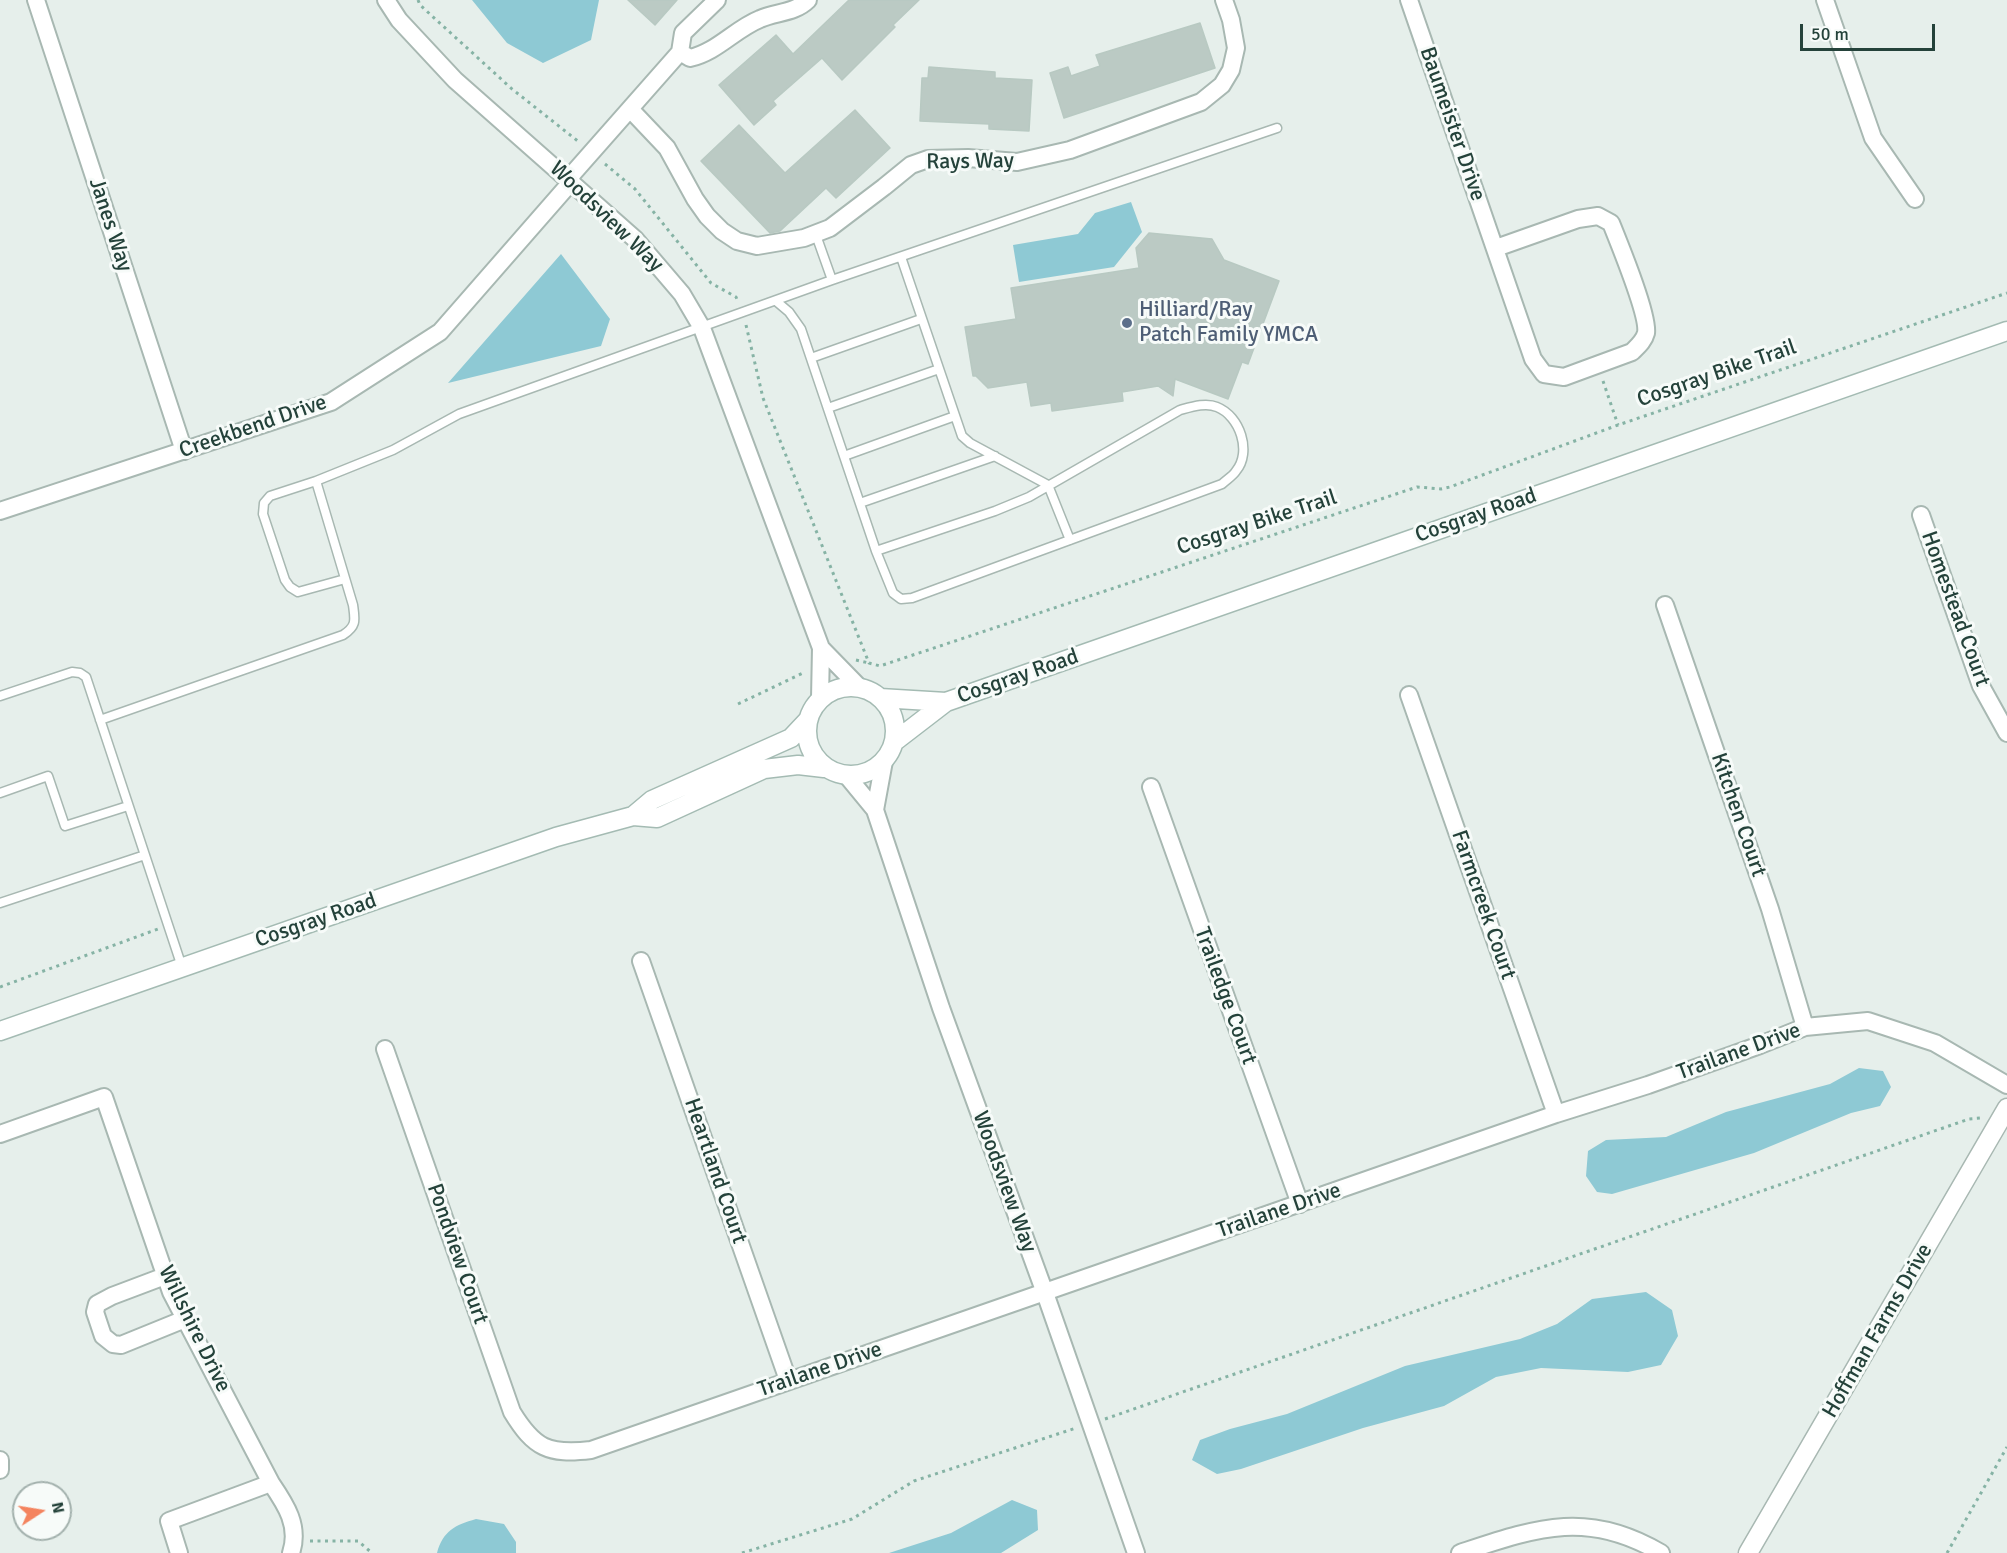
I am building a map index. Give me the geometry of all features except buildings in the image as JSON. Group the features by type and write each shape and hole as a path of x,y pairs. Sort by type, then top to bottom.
{"main road":[{"name":"Cosgray Road","path":"894,742 946,702 2007,332"},
{"path":"859,687 880,698 888,707 896,730 894,742 884,761 867,773 847,776 824,768 816,759 807,741 807,721 820,698 832,690 859,687"},
{"name":"Cosgray Road","path":"880,698 946,702"},
{"name":"Cosgray Road","path":"633,816 652,800 791,738 807,721"},
{"name":"Cosgray Road","path":"0,1031 556,837 633,816 657,818 764,769 798,765 824,768"},
{"name":"Hoffman Farms Drive","path":"1748,1553 2003,1115"}],"street":[{"name":"Janes Way","path":"36,0 184,451"},
{"name":"Woodsview Way","path":"386,0 399,20 455,80 634,238 682,294 702,328 821,648 820,698"},
{"name":"Creekbend Drive","path":"0,511 331,402 440,332 680,52 683,33 717,0"},
{"path":"680,52 690,58 702,56 760,19 780,14 808,0"},
{"name":"Rays Way","path":"630,109 667,148 707,216 737,241 757,246 816,235 830,228 911,165 928,159 968,158 1017,162 1070,150 1201,102 1222,85 1231,70 1236,48 1231,20 1224,0"},
{"name":"Baumeister Drive","path":"1409,0 1533,359 1544,374 1564,376 1632,352 1641,344 1646,332 1644,313 1611,224 1598,216 1578,219 1496,248"},
{"path":"1825,0 1873,138 1915,199"},
{"name":"Homestead Court","path":"1921,515 1981,686 2007,733"},
{"name":"Kitchen Court","path":"1665,605 1770,909 1805,1027"},
{"name":"Woodsview Way","path":"821,648 859,687"},
{"name":"Farmcreek Court","path":"1410,695 1556,1114"},
{"name":"Woodsview Way","path":"875,810 884,761"},
{"name":"Woodsview Way","path":"847,776 875,810 941,1008 1045,1293 1136,1553"},
{"name":"Trailedge Court","path":"1151,787 1300,1204"},
{"name":"Heartland Court","path":"641,961 788,1380"},
{"name":"Trailane Drive","path":"546,1448 568,1453 591,1450 1556,1114 1648,1085 1805,1027 1868,1021 1935,1042 2007,1085"},
{"name":"Pondview Court","path":"385,1049 512,1412 525,1433 546,1448"},
{"name":"Willshire Drive","path":"0,1134 104,1097 171,1292 288,1509 295,1530 293,1547"},
{"path":"165,1276 112,1296 98,1304 95,1312 103,1336 108,1342 121,1345 185,1319"},
{"path":"0,1460 0,1470"},
{"path":"179,1553 169,1521 272,1483"},
{"path":"1460,1553 1519,1534 1559,1526 1608,1529 1662,1553"}],"lane":[{"path":"345,579 298,592 290,587 285,580 263,514 264,503 270,496 316,481 393,450 459,414 832,280 1276,128"},
{"path":"816,235 832,280"},
{"path":"901,257 962,436 970,443 1048,485 1070,540"},
{"path":"776,301 789,312 801,329 876,551 893,593 901,599 912,598 1222,484 1236,472 1241,462 1243,439 1234,420 1217,406 1192,406 1180,410 1029,497 995,511 876,551"},
{"path":"811,358 921,319"},
{"path":"828,408 939,369"},
{"path":"844,456 955,416"},
{"path":"860,503 996,456"},
{"path":"100,720 343,635 351,629 355,619 316,481"},
{"path":"0,696 72,672 86,677 182,968"},
{"path":"0,793 48,776 65,826 128,806"},
{"path":"0,903 145,855"}],"path":[{"name":"Cosgray Bike Trail","path":"742,313 767,409 869,663 880,666 1417,487 1449,488 1618,425 2007,292"},
{"path":"1598,365 1618,425"},
{"path":"0,987 168,925"},
{"path":"742,1553 852,1519 914,1481 1091,1424 1969,1119 2003,1115"},
{"path":"1947,1553 2007,1447"},
{"path":"293,1547 332,1539 357,1541 372,1553"}],"water":[{"path":"472,0 599,0 591,40 543,63 507,43"},
{"path":"1131,202 1142,232 1114,267 1019,282 1013,245 1078,234 1095,213"},
{"path":"561,254 610,319 601,346 448,383"},
{"path":"1859,1068 1883,1071 1891,1087 1880,1106 1851,1113 1754,1153 1612,1194 1597,1192 1586,1176 1588,1151 1606,1140 1666,1137 1726,1112 1830,1084"},
{"path":"1646,1292 1672,1310 1678,1336 1661,1365 1628,1372 1541,1368 1496,1377 1444,1406 1363,1428 1241,1469 1217,1474 1192,1460 1200,1440 1230,1429 1287,1414 1405,1366 1520,1339 1557,1324 1592,1299"},
{"path":"1012,1500 1037,1510 1038,1530 1001,1553 889,1553 951,1533"},
{"path":"476,1519 504,1524 516,1542 516,1553 437,1553 446,1534"}],"place":[{"name":"Hilliard/Ray Patch Family YMCA","path":"1127,323"}]}
